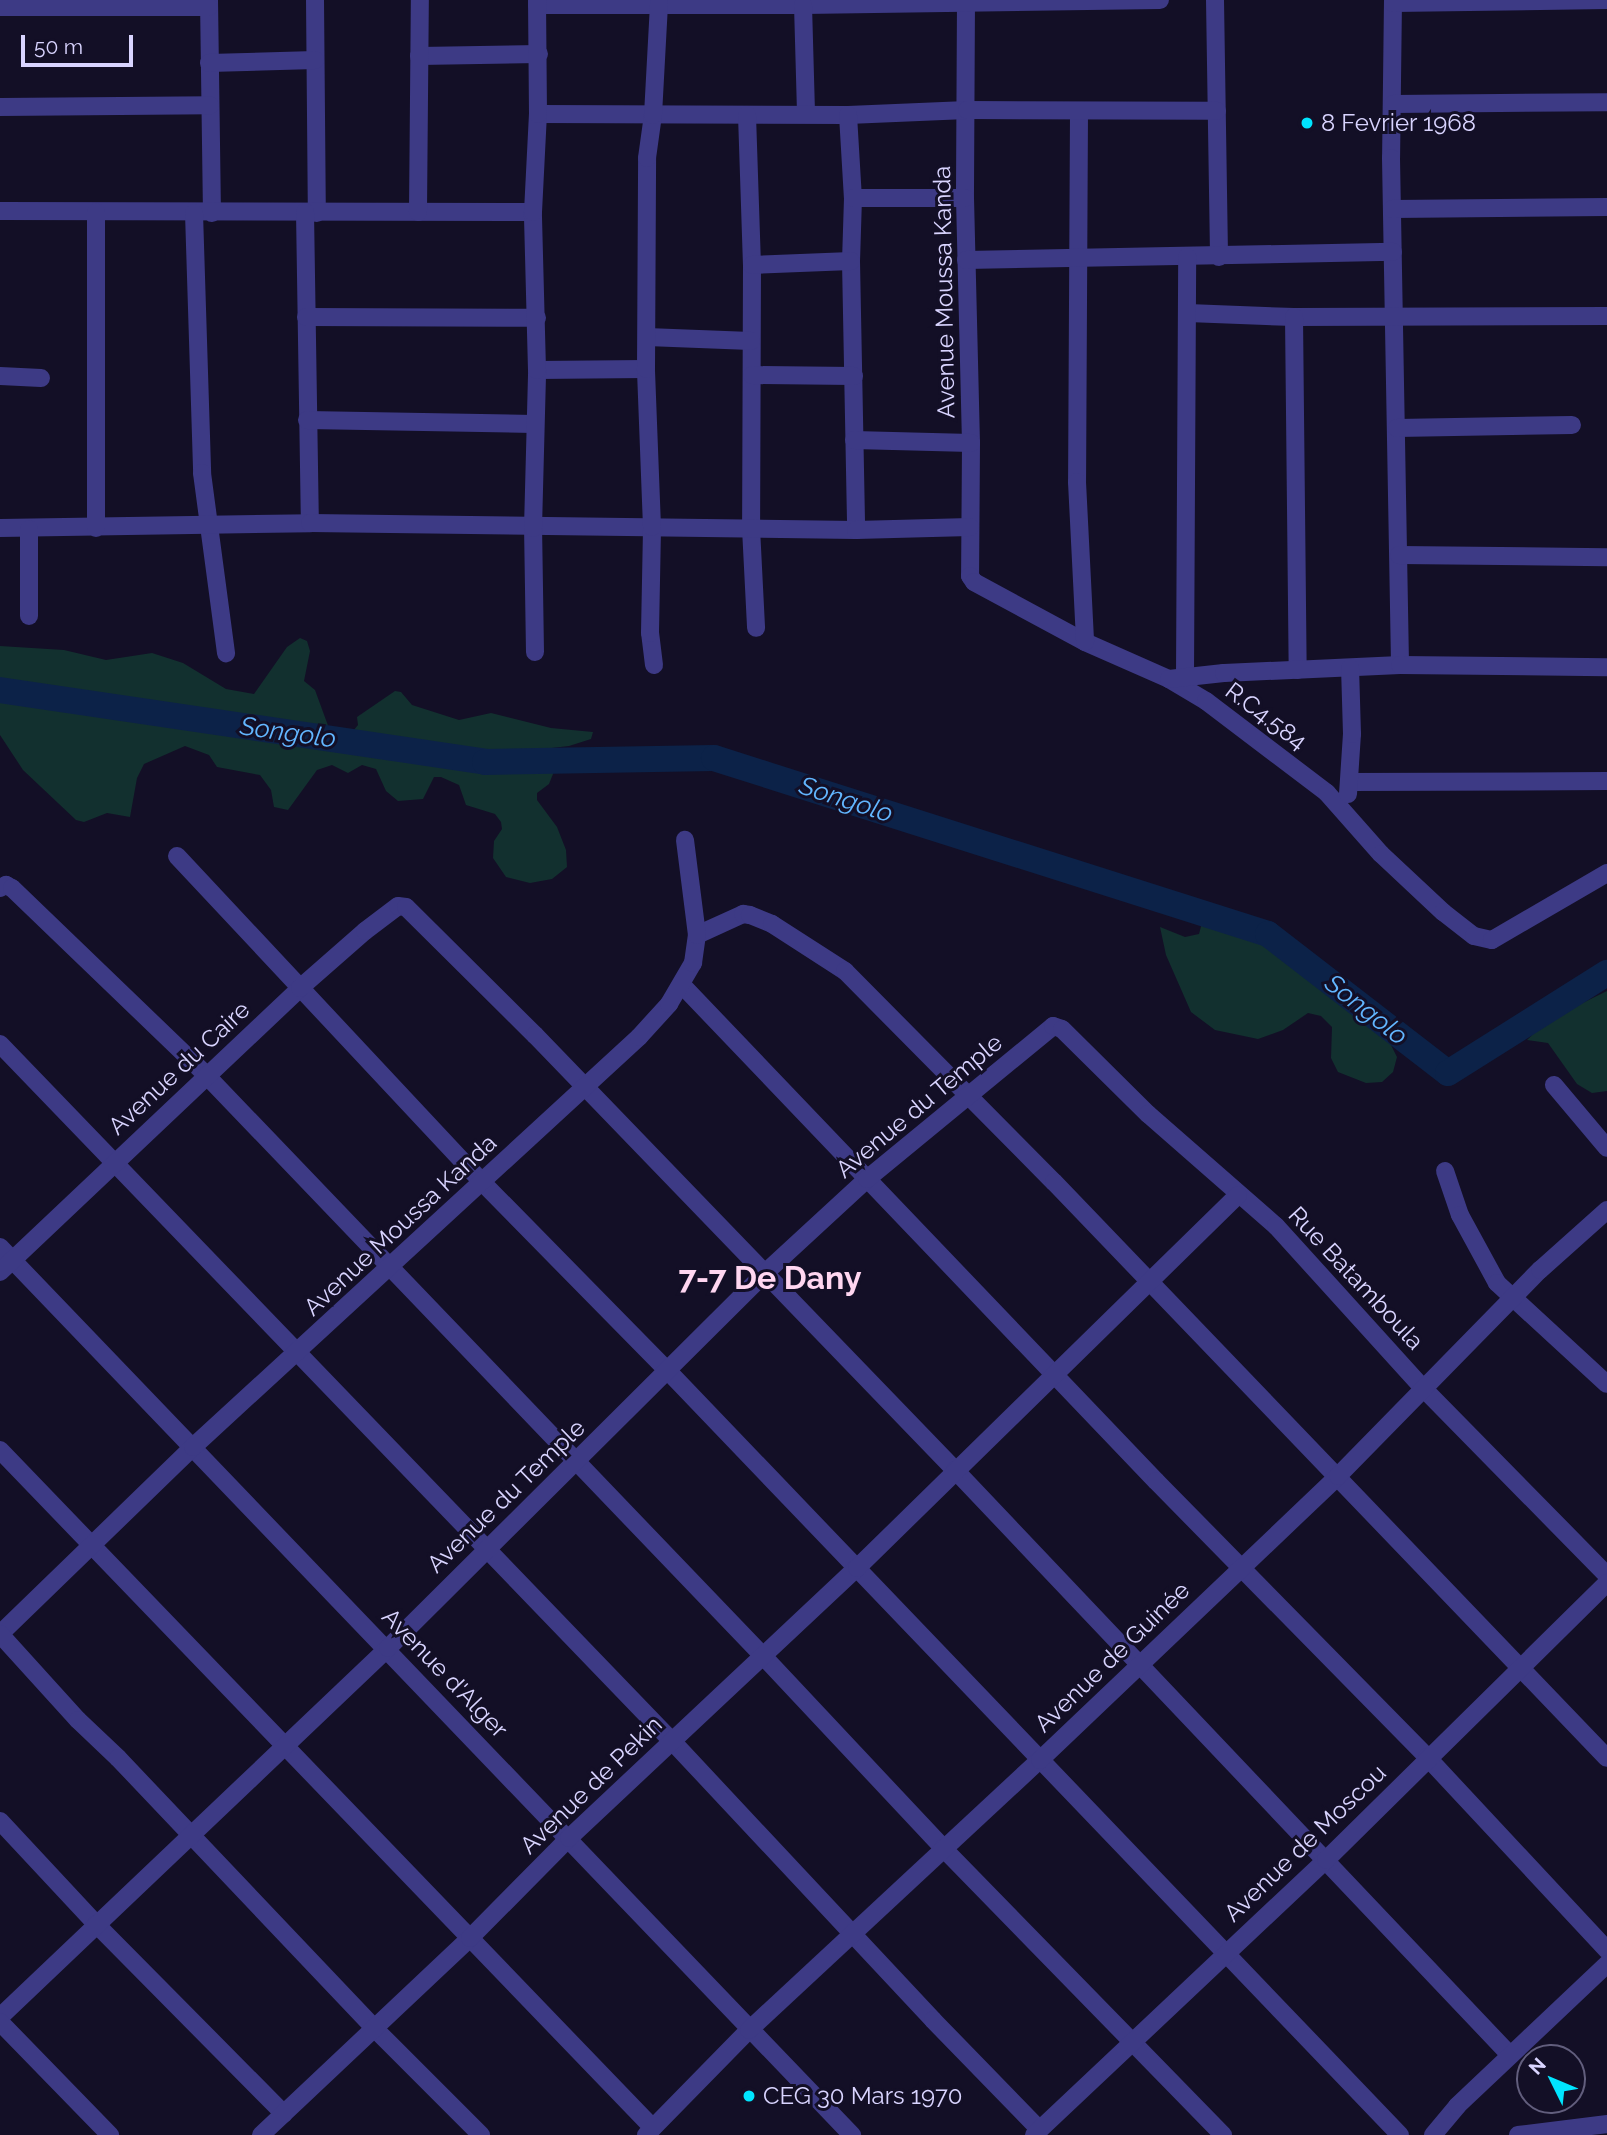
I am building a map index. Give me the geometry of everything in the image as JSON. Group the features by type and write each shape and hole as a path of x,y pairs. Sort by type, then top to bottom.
{"street":[{"path":"310,523 306,317 315,0"},
{"path":"418,212 420,0"},
{"path":"535,652 533,528 537,318 533,212 538,114 537,2 803,5 1160,0"},
{"path":"1216,0 1219,257"},
{"path":"1400,665 1396,317 1392,209 1393,2 1607,0"},
{"name":"Avenue Moussa Kanda","path":"966,1 965,198 971,443 970,576 974,582"},
{"path":"0,7 209,3 211,105 203,213 202,473 226,653"},
{"path":"654,666 650,633 652,527 646,369 648,158 659,4"},
{"path":"803,5 806,113"},
{"path":"419,56 539,54"},
{"path":"209,63 315,60"},
{"path":"1393,104 1607,102"},
{"path":"0,107 211,105"},
{"path":"538,114 848,115 967,110 1217,111"},
{"path":"1079,112 1077,482 1085,642"},
{"path":"747,115 751,265 751,528 757,628"},
{"path":"848,115 853,198 851,261 856,530"},
{"path":"853,198 965,198"},
{"path":"1392,209 1607,207"},
{"path":"0,211 533,212"},
{"path":"96,212 96,528"},
{"path":"967,260 1393,252"},
{"path":"1187,257 1188,313 1177,677 1400,665 1607,667"},
{"path":"751,265 851,261"},
{"path":"1188,313 1294,317 1607,316"},
{"path":"306,317 537,318"},
{"path":"1294,317 1298,670"},
{"path":"647,337 751,341"},
{"path":"537,370 646,369"},
{"path":"751,375 855,376"},
{"path":"0,376 41,378"},
{"path":"307,420 534,424"},
{"path":"1397,428 1572,425"},
{"path":"854,440 971,443"},
{"path":"0,528 208,527 310,523 533,528 856,530 970,527"},
{"path":"29,529 29,616"},
{"path":"1399,555 1607,557"},
{"name":"R.C4.584","path":"974,582 1085,642 1177,677 1305,776 1347,814 1381,855 1443,912 1475,936 1492,940 1607,873"},
{"path":"1347,814 1352,734 1350,668"},
{"path":"1349,782 1607,781"},
{"name":"Avenue Moussa Kanda","path":"0,1634 193,1447 639,1037 682,985 692,963 697,935 685,840"},
{"path":"177,856 483,1183 668,1371 1400,2135"},
{"path":"3,887 12,888 206,1075 389,1269 763,1656 943,1848 1223,2135"},
{"name":"Avenue du Caire","path":"4,1259 114,1163 300,988 398,906 406,907 536,1035 584,1088"},
{"path":"697,935 743,914 772,924 845,971 1338,1476 1607,1758"},
{"path":"682,985 1427,1757 1607,1950"},
{"name":"Avenue du Temple","path":"0,2019 96,1924 388,1648 484,1549 577,1461 764,1274 867,1179 968,1094 1053,1026 1058,1027"},
{"name":"Rue Batamboula","path":"1058,1027 1148,1114 1276,1226 1424,1389 1607,1575"},
{"path":"0,1044 672,1741 1037,2132"},
{"path":"1554,1085 1607,1148"},
{"path":"584,1088 1140,1663 1510,2055"},
{"path":"1445,1171 1460,1215 1485,1262 1512,1300 1607,1384"},
{"name":"Avenue de Pekin","path":"261,2135 470,1938 569,1838 857,1568 1238,1195"},
{"name":"Avenue de Guinée","path":"650,2131 749,2030 1040,1760 1338,1476 1540,1270 1607,1210"},
{"name":"Avenue d'Alger","path":"4,1259 193,1447 388,1648 749,2030 852,2135"},
{"path":"0,1450 470,1938 650,2131"},
{"name":"Avenue de Moscou","path":"1037,2132 1326,1860 1427,1757 1607,1583"},
{"path":"0,1634 374,2029 481,2135"},
{"path":"0,1821 96,1924 284,2114"},
{"path":"1433,2135 1457,2106 1607,1964"},
{"path":"0,2019 110,2135"},
{"path":"1518,2135 1607,2124"}],"green space":[{"path":"300,638 307,641 310,651 304,681 315,690 330,731 337,735 353,731 358,725 357,717 395,691 401,692 412,705 459,720 491,713 551,728 593,732 591,739 569,746 491,755 453,753 425,744 378,737 352,741 172,709 135,708 0,682 0,646 64,650 106,660 152,653 183,663 226,689 254,694 287,647"},
{"path":"0,694 36,699 70,709 137,713 161,720 377,748 475,765 518,768 559,759 549,784 537,793 537,800 557,827 566,850 567,867 552,879 530,883 506,877 493,858 494,841 502,829 501,822 495,814 466,805 459,785 441,777 434,777 423,799 398,801 386,791 376,769 362,765 348,773 332,765 317,770 288,810 274,807 271,790 260,775 217,767 209,755 185,746 144,764 137,778 130,817 107,813 84,822 76,820 23,770 0,735"},
{"path":"1203,919 1263,937 1362,1015 1391,1045 1397,1057 1393,1072 1382,1082 1366,1083 1338,1072 1331,1058 1332,1027 1321,1016 1308,1013 1283,1030 1258,1039 1215,1030 1191,1012 1166,955 1160,927 1185,937 1199,934"},
{"path":"1607,991 1607,1091 1592,1093 1577,1084 1548,1043 1527,1040 1548,1020"}],"waterway":[{"name":"Songolo","path":"0,690 485,762 714,758 1268,934 1448,1073 1607,973"}],"place":[{"name":"8 Fevrier 1968","path":"1307,123"},
{"name":"CEG 30 Mars 1970","path":"749,2096"}],"district":[{"name":"7-7 De Dany","path":"770,1278"}]}
